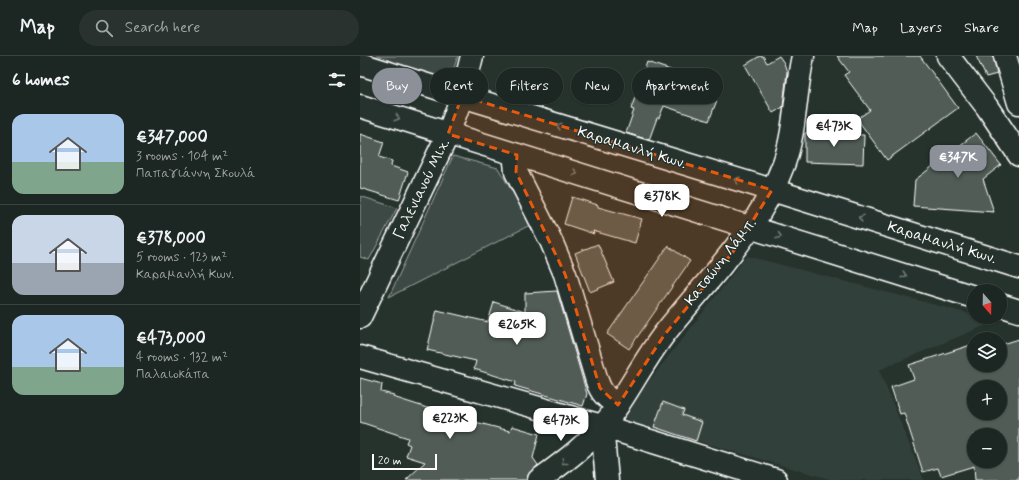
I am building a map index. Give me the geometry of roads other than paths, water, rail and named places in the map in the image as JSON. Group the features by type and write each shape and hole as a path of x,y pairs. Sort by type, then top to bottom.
{"street":[{"name":"Γαλενιανού Μιχ.","path":"469,68 472,56"},
{"name":"Κατσώνη Λάμπ.","path":"539,480 562,464 602,426 618,405 639,370 665,334 733,252 750,227 772,190 784,163 790,142 803,56"},
{"path":"948,56 1016,144"},
{"path":"1005,56 1019,103"},
{"name":"Καραμανλή Κων.","path":"360,64 430,86"},
{"name":"Γαλενιανού Μιχ.","path":"360,318 448,134 459,104"},
{"name":"Καραμανλή Κων.","path":"488,104 1019,267"},
{"path":"360,106 967,295"},
{"path":"518,156 515,162 516,172 551,241 565,274 597,381 603,394 608,400 618,405"},
{"path":"1007,307 1019,311"},
{"path":"360,357 602,426 776,480"},
{"path":"602,426 607,480"}]}
